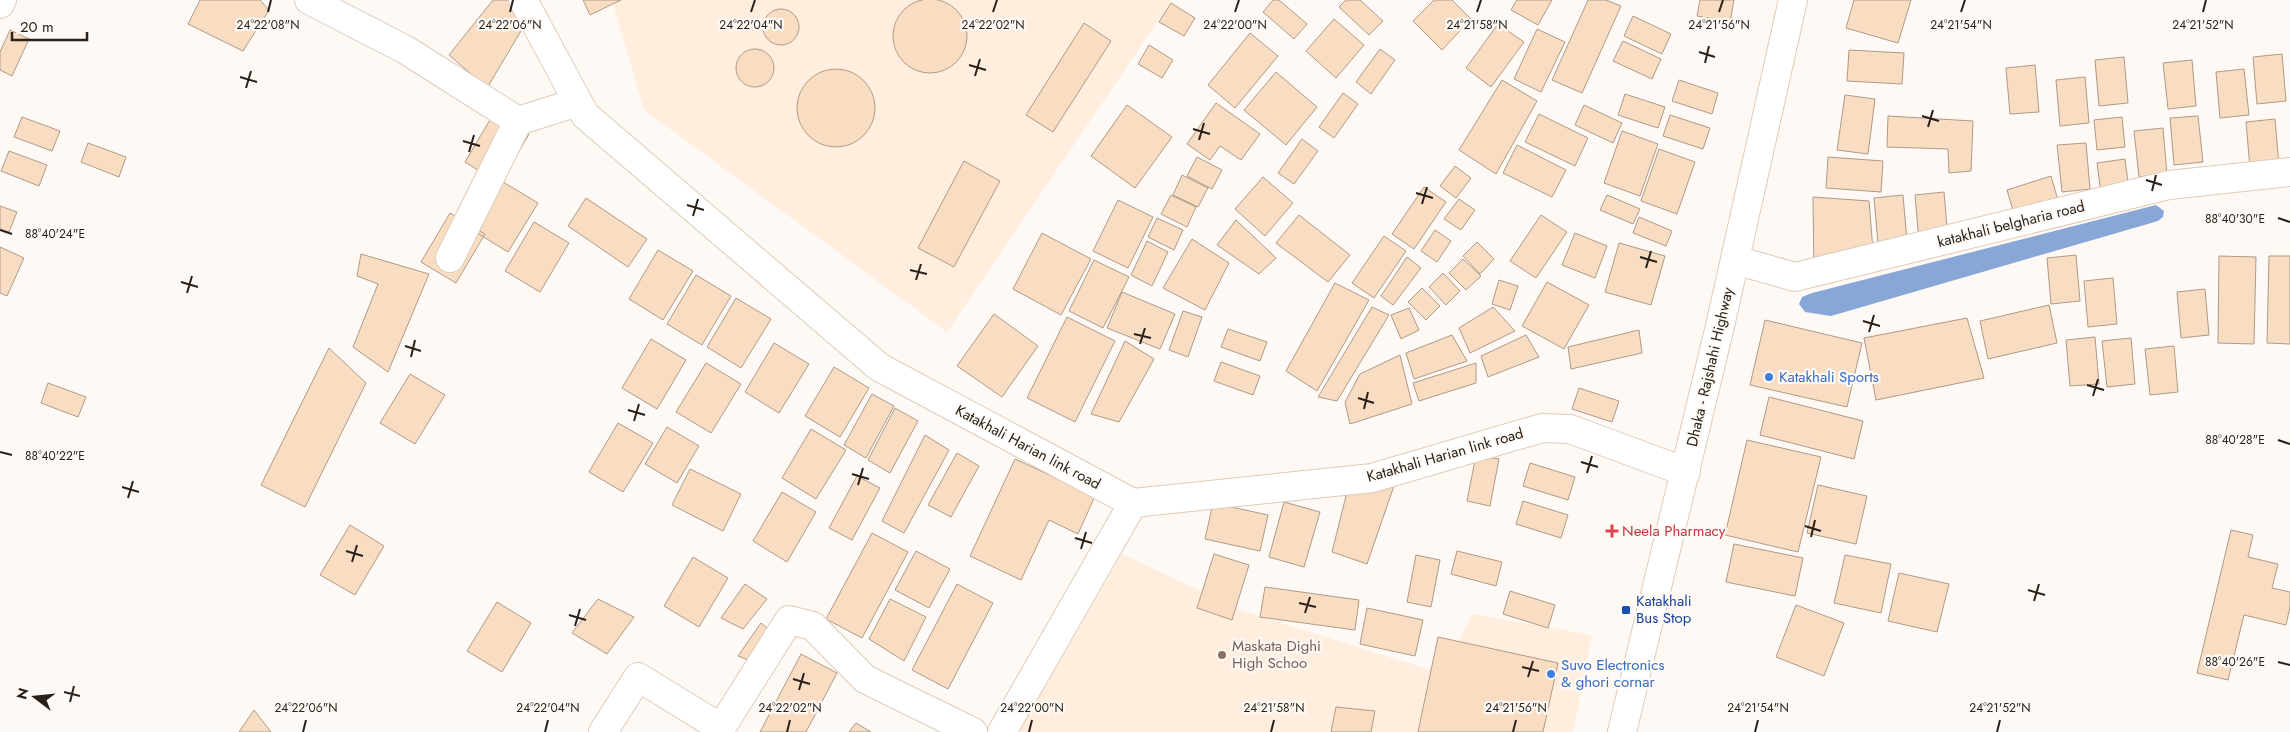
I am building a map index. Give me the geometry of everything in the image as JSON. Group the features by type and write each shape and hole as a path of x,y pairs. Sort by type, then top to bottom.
{"main road":[{"path":"0,4 2,0"},
{"path":"309,0 406,50 518,121"},
{"name":"Katakhali Harian link road","path":"523,0 585,115 879,367 1133,503 1372,478 1542,428 1570,429 1686,472"},
{"name":"Dhaka - Rajshahi Highway","path":"1622,732 1686,472 1794,0"},
{"path":"450,258 518,121 578,102"},
{"name":"katakhali belgharia road","path":"1735,260 1795,276 2169,185 2290,172"},
{"path":"1002,732 1133,503"},
{"path":"602,732 638,677 721,728 789,620 813,626 865,678 973,732"}],"shaded area":[{"path":"612,0 1172,0 947,332 644,110"},
{"name":"Maskata Dighi High Schoo","path":"1122,554 1243,611 1443,674 1472,614 1592,635 1573,732 1019,732"}],"water":[{"path":"2156,205 2164,211 2163,217 2158,221 1831,316 1805,312 1799,304 1802,297 1812,293"}],"building":[{"path":"930,-1 951,5 961,15 967,36 961,57 951,67 930,73 909,67 899,57 893,36 899,15 909,5"},
{"path":"200,0 260,0 269,10 243,51 188,24"},
{"path":"493,0 509,0 524,26 487,88 449,55"},
{"path":"583,0 621,0 590,15"},
{"path":"1273,0 1279,0 1307,24 1294,39 1263,12"},
{"path":"1346,0 1360,0 1383,21 1369,35 1339,7"},
{"path":"1434,0 1452,0 1471,19 1442,50 1413,21"},
{"path":"1517,0 1552,0 1538,25 1511,10"},
{"path":"1588,0 1606,0 1621,6 1582,93 1552,80"},
{"path":"1700,0 1734,0 1730,22 1697,16"},
{"path":"1854,0 1911,0 1898,43 1846,28"},
{"path":"1171,3 1195,18 1184,36 1159,22"},
{"path":"781,9 788,10 794,14 798,20 798,34 794,40 788,44 781,45 774,44 768,40 764,34 763,27 764,20 768,14 774,10"},
{"path":"1633,16 1671,34 1662,54 1624,36"},
{"path":"1334,19 1364,45 1336,78 1306,51"},
{"path":"1084,23 1111,41 1053,132 1026,115"},
{"path":"1498,24 1524,42 1491,87 1466,68"},
{"path":"1537,29 1565,42 1541,92 1514,79"},
{"path":"10,30 29,39 12,76 0,70 0,52"},
{"path":"1250,33 1278,56 1235,108 1208,85"},
{"path":"1623,41 1661,59 1652,79 1613,61"},
{"path":"1149,45 1173,60 1162,78 1138,64"},
{"path":"755,49 762,50 768,55 773,61 773,75 768,81 762,86 755,87 748,86 742,81 737,75 736,68 737,61 742,55 748,50"},
{"path":"1380,49 1395,60 1371,94 1356,82"},
{"path":"1849,50 1904,53 1902,84 1847,81"},
{"path":"2282,54 2286,101 2257,104 2253,57"},
{"path":"2124,57 2128,103 2099,106 2095,60"},
{"path":"2192,60 2196,106 2168,109 2163,63"},
{"path":"2035,65 2039,112 2010,114 2006,68"},
{"path":"836,69 851,72 864,80 872,93 875,108 872,123 864,136 851,144 836,147 821,144 808,136 800,123 797,108 800,93 808,80 821,72"},
{"path":"2244,69 2249,115 2220,118 2216,72"},
{"path":"1276,72 1317,107 1286,145 1244,110"},
{"path":"2085,77 2089,123 2060,126 2056,80"},
{"path":"1502,80 1537,101 1496,174 1459,150"},
{"path":"1679,80 1718,93 1712,114 1672,101"},
{"path":"1343,93 1358,104 1334,138 1319,127"},
{"path":"1625,94 1665,107 1658,128 1618,115"},
{"path":"1845,95 1875,99 1868,154 1837,150"},
{"path":"1216,103 1260,134 1241,160 1220,146 1210,160 1187,144"},
{"path":"1127,105 1172,137 1135,188 1091,156"},
{"path":"1584,105 1622,123 1613,143 1575,125"},
{"path":"494,113 529,134 500,184 465,162"},
{"path":"1539,114 1588,138 1575,166 1525,142"},
{"path":"1670,115 1710,128 1703,149 1663,136"},
{"path":"1888,116 1973,121 1971,171 1949,173 1948,149 1887,147"},
{"path":"2198,116 2203,162 2174,165 2170,118"},
{"path":"22,117 60,131 52,151 14,137"},
{"path":"2122,117 2125,147 2097,150 2094,120"},
{"path":"2275,119 2279,165 2250,168 2246,122"},
{"path":"2163,128 2167,174 2139,177 2134,131"},
{"path":"1622,131 1658,144 1640,196 1604,183"},
{"path":"1302,139 1318,151 1294,184 1278,173"},
{"path":"88,143 126,157 119,177 81,162"},
{"path":"2086,143 2090,189 2062,192 2057,145"},
{"path":"1517,145 1566,170 1552,197 1503,173"},
{"path":"1659,149 1695,162 1677,214 1641,201"},
{"path":"9,151 47,165 39,186 1,171"},
{"path":"1197,157 1222,170 1212,189 1187,176"},
{"path":"1828,157 1883,161 1881,192 1826,188"},
{"path":"2125,159 2129,190 2101,193 2097,163"},
{"path":"964,161 1000,181 954,267 918,248"},
{"path":"1455,166 1471,178 1456,198 1440,186"},
{"path":"1182,175 1208,188 1198,207 1173,195"},
{"path":"2051,176 2059,204 2015,217 2007,190"},
{"path":"1263,177 1293,203 1265,236 1235,209"},
{"path":"503,182 538,203 508,252 474,231"},
{"path":"1424,187 1446,202 1414,249 1392,234"},
{"path":"1944,192 1948,238 1919,241 1915,195"},
{"path":"1171,195 1196,207 1187,227 1161,214"},
{"path":"1607,195 1640,209 1633,224 1600,210"},
{"path":"1903,195 1907,241 1878,244 1874,198"},
{"path":"1813,197 1869,201 1874,263 1814,278"},
{"path":"586,198 647,239 628,267 568,226"},
{"path":"1459,199 1475,210 1461,230 1444,219"},
{"path":"1118,200 1153,217 1128,268 1093,251"},
{"path":"0,206 17,212 9,232 0,229"},
{"path":"450,213 485,234 456,283 421,262"},
{"path":"1299,215 1350,255 1328,282 1276,243"},
{"path":"1541,215 1567,232 1536,278 1510,261"},
{"path":"1639,217 1672,231 1666,246 1633,233"},
{"path":"1157,218 1183,230 1174,250 1148,237"},
{"path":"1236,220 1276,258 1259,274 1217,245"},
{"path":"534,222 569,243 540,292 505,271"},
{"path":"1435,230 1451,241 1437,262 1421,251"},
{"path":"1042,233 1091,259 1061,315 1013,289"},
{"path":"1575,233 1607,246 1595,278 1562,265"},
{"path":"1384,236 1406,251 1374,298 1352,283"},
{"path":"1192,239 1229,263 1205,310 1163,288"},
{"path":"1147,241 1168,252 1152,286 1131,275"},
{"path":"1477,242 1494,259 1480,274 1463,256"},
{"path":"1619,243 1665,256 1651,305 1605,292"},
{"path":"0,247 24,258 7,296 0,293"},
{"path":"658,250 693,271 663,320 629,299"},
{"path":"361,254 429,274 388,372 353,347 378,284 357,276"},
{"path":"2076,255 2080,301 2051,304 2047,258"},
{"path":"2219,256 2256,257 2254,344 2218,343"},
{"path":"2269,256 2290,256 2290,344 2267,343"},
{"path":"1407,257 1421,268 1393,305 1381,296"},
{"path":"1463,259 1481,276 1466,290 1449,273"},
{"path":"1094,260 1129,277 1103,328 1069,311"},
{"path":"1443,273 1460,291 1446,305 1429,287"},
{"path":"696,275 731,296 702,345 667,324"},
{"path":"2113,278 2117,324 2088,327 2084,281"},
{"path":"1499,280 1518,286 1510,310 1492,304"},
{"path":"1547,282 1589,305 1564,349 1522,326"},
{"path":"1335,283 1369,300 1317,391 1286,371"},
{"path":"1422,288 1440,306 1426,320 1408,302"},
{"path":"2205,289 2209,335 2181,338 2177,292"},
{"path":"1122,292 1175,314 1160,349 1107,328"},
{"path":"736,298 771,319 741,368 707,347"},
{"path":"2049,305 2057,343 1988,359 1980,321"},
{"path":"1372,307 1389,315 1337,401 1318,397"},
{"path":"1493,307 1515,331 1470,353 1459,328"},
{"path":"1409,308 1419,330 1401,339 1391,315"},
{"path":"1183,311 1202,317 1188,357 1169,350"},
{"path":"994,314 1038,346 1002,397 957,366"},
{"path":"1067,317 1115,341 1075,422 1027,398"},
{"path":"1967,318 1984,378 1876,400 1864,338"},
{"path":"1765,320 1862,343 1847,407 1750,385"},
{"path":"1228,329 1267,342 1260,361 1221,347"},
{"path":"1639,330 1642,353 1571,369 1568,347"},
{"path":"1452,335 1467,361 1414,379 1406,353"},
{"path":"1526,335 1539,357 1488,377 1481,356"},
{"path":"2095,337 2099,384 2070,386 2066,340"},
{"path":"2131,338 2135,384 2107,387 2102,341"},
{"path":"651,339 686,360 657,409 622,388"},
{"path":"1125,341 1154,359 1119,422 1091,414"},
{"path":"774,343 809,364 779,413 745,392"},
{"path":"2174,346 2178,392 2150,395 2145,349"},
{"path":"329,348 366,383 305,507 261,485"},
{"path":"1400,355 1412,404 1350,424 1345,402 1360,374"},
{"path":"1221,362 1260,376 1253,395 1214,381"},
{"path":"706,363 741,384 711,433 676,412"},
{"path":"1476,363 1476,383 1419,401 1413,383"},
{"path":"834,367 869,388 840,437 805,416"},
{"path":"410,374 445,395 415,444 380,423"},
{"path":"48,383 86,397 78,417 41,403"},
{"path":"1579,388 1619,401 1612,422 1572,409"},
{"path":"872,394 894,406 866,458 844,445"},
{"path":"1769,397 1863,421 1854,459 1760,435"},
{"path":"895,408 918,421 890,473 868,460"},
{"path":"618,423 653,443 623,492 589,472"},
{"path":"667,427 699,446 677,483 645,464"},
{"path":"811,429 846,450 816,499 782,478"},
{"path":"925,435 949,450 904,533 882,521"},
{"path":"1747,440 1821,457 1798,552 1725,535"},
{"path":"957,453 979,466 951,517 928,505"},
{"path":"1476,455 1499,459 1490,506 1467,501"},
{"path":"1015,459 1095,496 1078,534 1049,520 1021,580 970,556"},
{"path":"1530,463 1575,477 1568,500 1523,486"},
{"path":"690,469 741,494 723,531 672,505"},
{"path":"857,476 880,488 852,540 829,528"},
{"path":"1395,483 1367,564 1332,552 1347,492"},
{"path":"1818,485 1867,496 1856,544 1807,533"},
{"path":"782,492 816,512 787,562 753,541"},
{"path":"1523,501 1568,515 1561,538 1516,524"},
{"path":"1284,502 1320,512 1304,567 1269,557"},
{"path":"1213,503 1268,515 1260,551 1205,539"},
{"path":"350,525 384,546 355,595 320,575"},
{"path":"2231,530 2253,535 2248,557 2278,564 2272,588 2290,592 2290,607 2286,625 2244,615 2228,680 2197,673"},
{"path":"872,533 908,552 862,638 826,619"},
{"path":"1734,544 1803,558 1795,596 1726,582"},
{"path":"916,551 950,569 929,608 895,590"},
{"path":"1457,551 1502,562 1496,586 1451,574"},
{"path":"1214,554 1249,565 1232,620 1197,608"},
{"path":"1416,555 1440,560 1431,607 1407,602"},
{"path":"1845,555 1891,564 1881,613 1834,603"},
{"path":"693,557 728,578 699,627 664,606"},
{"path":"1899,573 1949,584 1937,632 1888,621"},
{"path":"745,584 767,599 743,629 721,618"},
{"path":"957,584 993,603 948,689 912,670"},
{"path":"1265,587 1359,600 1355,630 1260,617"},
{"path":"1510,591 1555,605 1548,628 1503,614"},
{"path":"598,599 634,617 607,654 572,633"},
{"path":"890,599 926,617 904,661 869,639"},
{"path":"497,602 531,623 502,672 467,651"},
{"path":"1796,605 1844,623 1824,676 1776,657"},
{"path":"1367,608 1423,620 1415,656 1360,644"},
{"path":"761,623 774,634 753,662 738,656"},
{"path":"1438,637 1558,663 1543,732 1418,732"},
{"path":"801,654 837,673 806,732 760,732"},
{"path":"1336,707 1375,711 1371,732 1331,732"},
{"path":"254,710 271,732 239,732"},
{"path":"856,723 871,732 849,732"}],"place":[{"name":"Katakhali Sports","path":"1769,377"},
{"name":"Neela Pharmacy","path":"1612,531"},
{"name":"Katakhali Bus Stop","path":"1626,610"},
{"name":"Maskata Dighi High Schoo","path":"1222,655"},
{"name":"Suvo Electronics & ghori cornar","path":"1551,674"}]}
